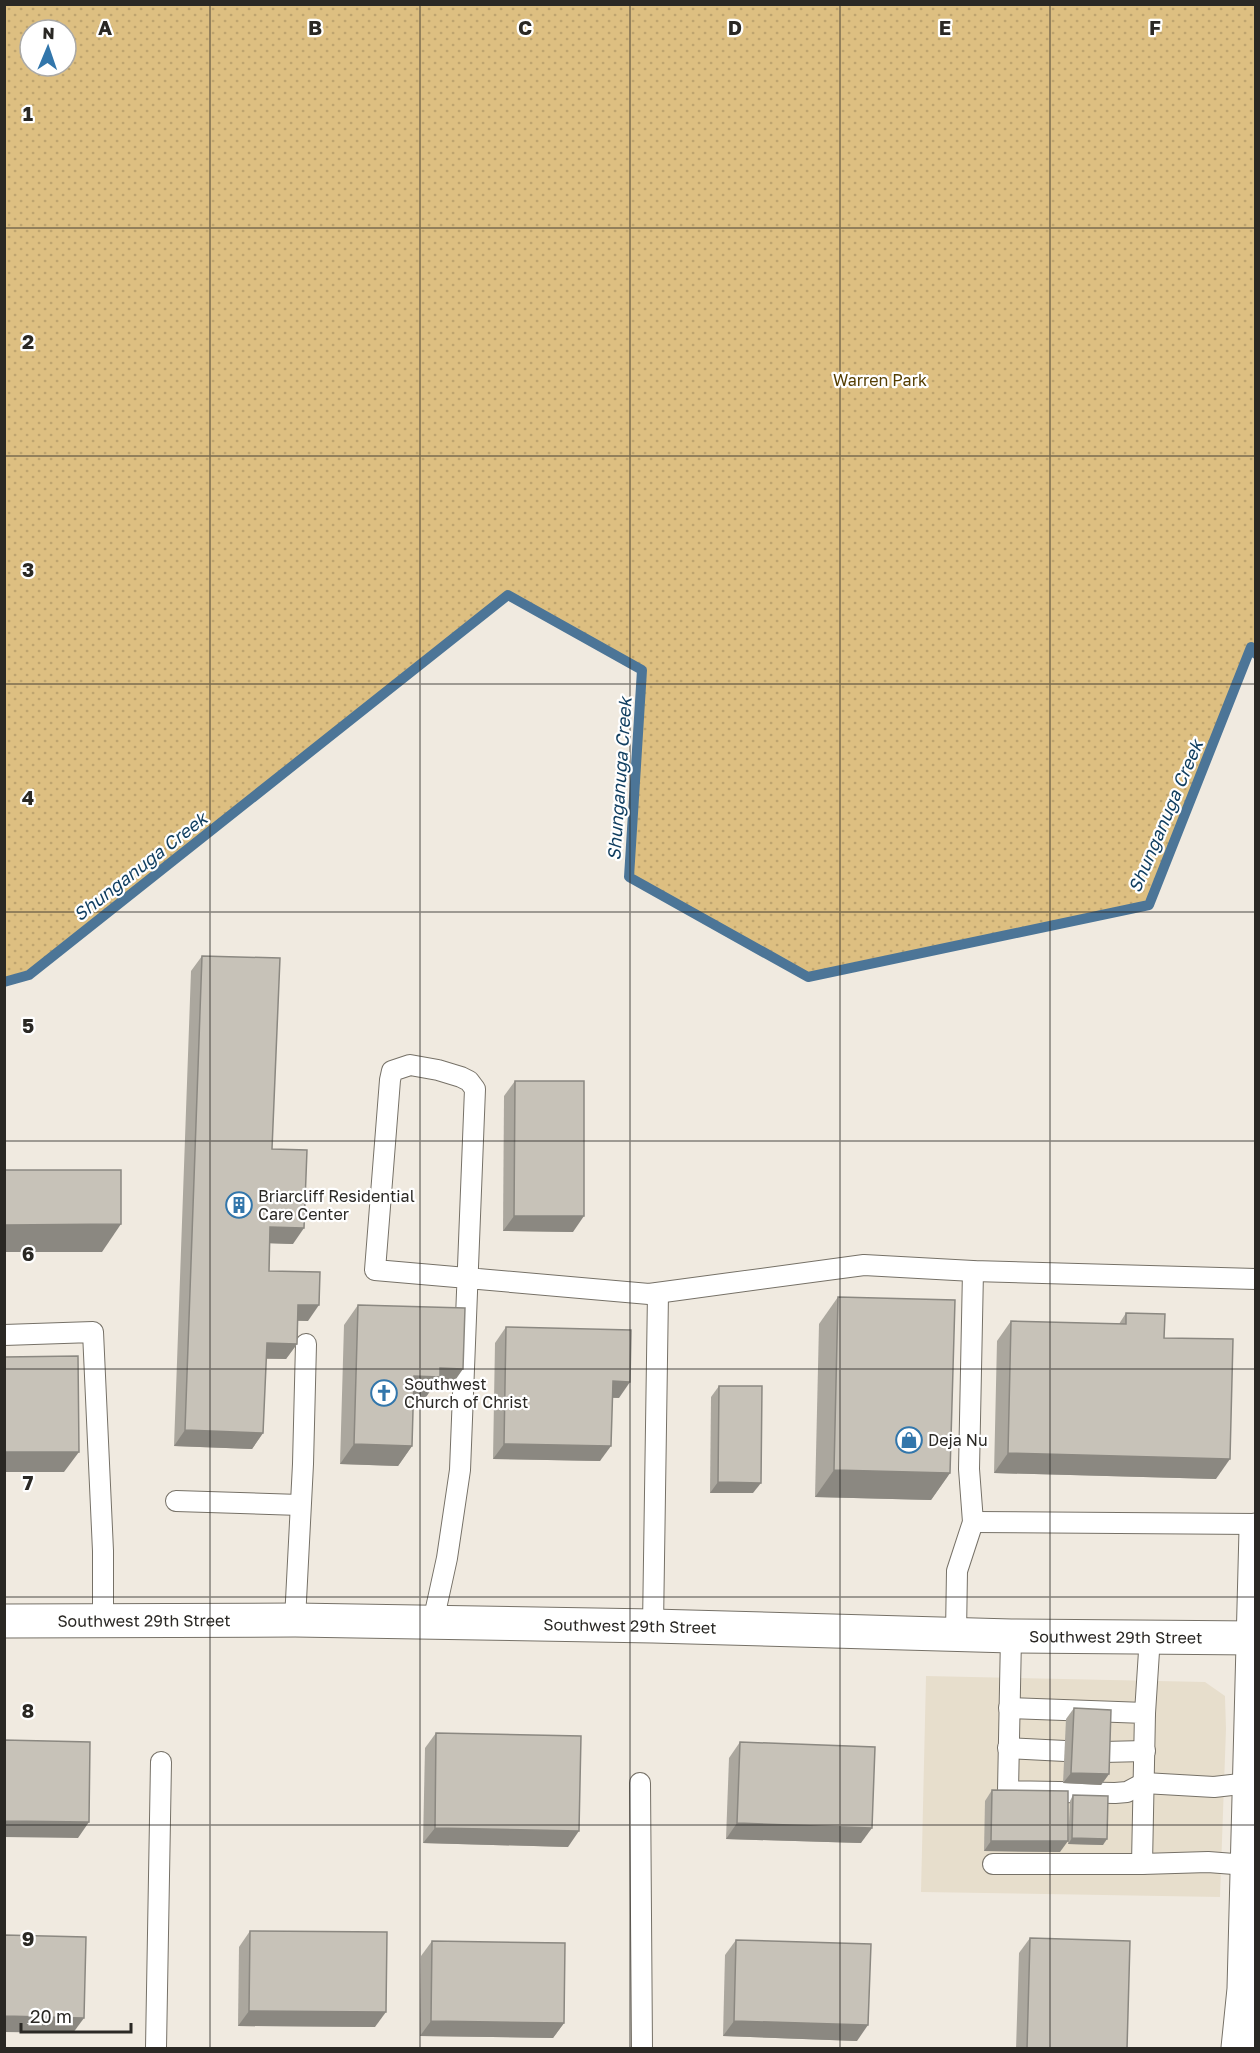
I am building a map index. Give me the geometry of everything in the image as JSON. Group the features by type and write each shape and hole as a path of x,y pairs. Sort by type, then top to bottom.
{"main road":[{"path":"1238,2049 1250,1989 1247,1865 1256,1530"},
{"name":"Southwest 29th Street","path":"4,1621 295,1620 653,1626 1011,1636 1254,1638"}],"lane":[{"path":"433,1622 447,1558 460,1470 468,1278 475,1089 469,1081 461,1077 410,1065 392,1071 375,1270 468,1278 649,1294 864,1265 973,1271 1256,1279"},
{"path":"956,1633 957,1571 973,1522 969,1469 973,1271"},
{"path":"653,1626 658,1293"},
{"path":"4,1335 93,1332 103,1551 103,1620"},
{"path":"295,1620 306,1344"},
{"path":"176,1501 300,1505"},
{"path":"973,1522 1256,1524"},
{"path":"1011,1636 1008,1791 1116,1793 1127,1792 1144,1783 1214,1787 1249,1782"},
{"path":"1142,1864 1145,1713 1150,1636"},
{"path":"1009,1708 1145,1713"},
{"path":"1008,1748 1065,1751"},
{"path":"1103,1752 1145,1751"},
{"path":"156,2049 160,1762"},
{"path":"640,1783 642,2049"},
{"path":"993,1864 1208,1862 1247,1865"}],"shaded area":[{"path":"926,1676 1205,1682 1225,1696 1226,1729 1220,1897 921,1892"}],"green space":[{"name":"Warren Park","path":"5,4 1255,5 1255,654 1251,647 1149,905 808,977 629,877 642,670 508,595 29,975 5,982"}],"building":[{"path":"202,956 280,958 272,1149 307,1150 304,1228 270,1227 269,1271 320,1272 319,1305 298,1305 297,1344 267,1343 263,1433 185,1430"},
{"path":"515,1081 584,1081 584,1216 514,1216"},
{"path":"4,1170 121,1170 121,1224 4,1225"},
{"path":"838,1297 955,1300 950,1473 834,1470"},
{"name":"Southwest Church of Christ","path":"358,1305 465,1308 463,1369 440,1368 440,1377 414,1376 412,1446 354,1444"},
{"path":"1126,1313 1165,1314 1164,1338 1233,1339 1230,1459 1008,1453 1011,1321 1126,1324"},
{"path":"506,1327 631,1330 630,1382 613,1381 611,1446 504,1444"},
{"path":"78,1356 79,1452 4,1452 4,1357"},
{"path":"719,1386 762,1386 761,1483 718,1482"},
{"path":"1074,1708 1111,1710 1109,1774 1071,1773"},
{"path":"436,1733 581,1736 579,1831 435,1828"},
{"path":"4,1740 90,1742 89,1822 4,1821"},
{"path":"740,1742 875,1747 872,1828 737,1823"},
{"path":"992,1790 1068,1791 1068,1841 991,1841"},
{"path":"1073,1795 1108,1796 1107,1839 1072,1838"},
{"path":"250,1931 387,1932 386,2012 249,2011"},
{"path":"4,1935 86,1937 84,2018 4,2016"},
{"path":"1030,1938 1130,1941 1127,2049 1027,2049"},
{"path":"736,1940 871,1944 868,2025 734,2021"},
{"path":"432,1941 565,1943 564,2023 431,2021"}],"waterway":[{"name":"Shunganuga Creek","path":"4,982 29,975 508,595 642,670 629,877 808,977 1149,905 1251,647 1256,654"}],"place":[{"name":"Briarcliff Residential Care Center","path":"239,1205"},
{"name":"Southwest Church of Christ","path":"384,1393"},
{"name":"Deja Nu","path":"909,1440"}]}
